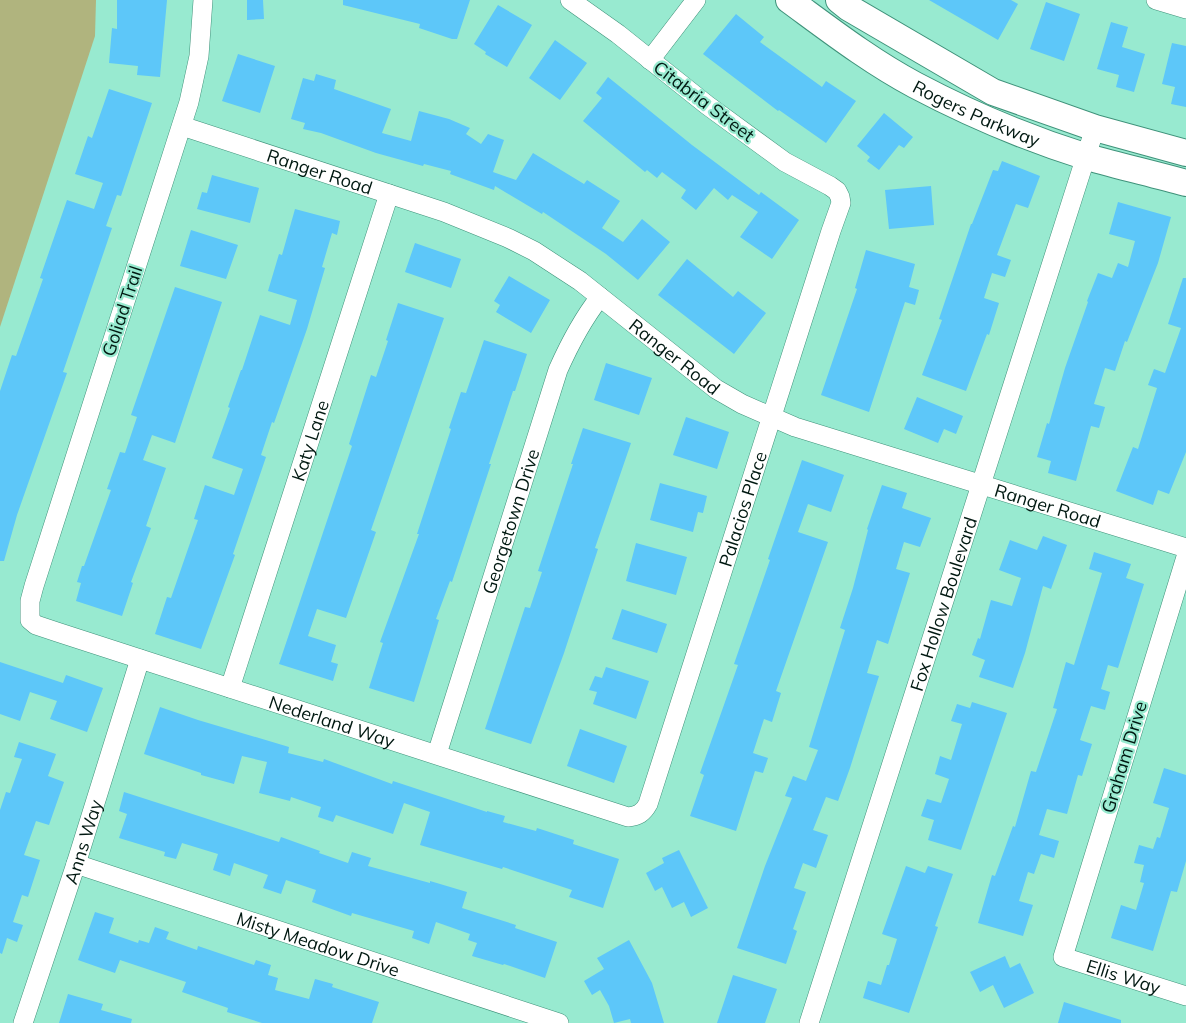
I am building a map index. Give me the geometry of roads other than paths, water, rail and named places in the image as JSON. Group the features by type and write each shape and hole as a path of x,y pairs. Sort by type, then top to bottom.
{"street":[{"name":"Goliad Trail","path":"30,620 30,601 34,586 195,82 203,0"},
{"name":"Citabria Street","path":"570,0 618,34 707,105 785,162 830,186 840,197"},
{"path":"650,60 696,0"},
{"name":"Rogers Parkway","path":"788,0 864,54 914,84 1023,134 1086,156 1186,183"},
{"name":"Rogers Parkway","path":"839,0 849,8 993,92 1095,128 1186,153"},
{"path":"1156,0 1186,9"},
{"name":"Ranger Road","path":"182,126 444,212 508,238 560,267 716,389 742,404 771,417 795,427 1186,548"},
{"name":"Fox Hollow Boulevard","path":"810,1023 1095,128"},
{"name":"Katy Lane","path":"230,688 389,194"},
{"name":"Palacios Place","path":"636,816 644,811 648,804 771,417 840,208 840,197"},
{"name":"Georgetown Drive","path":"437,754 558,370 582,320 600,297"},
{"name":"Graham Drive","path":"1062,957 1186,557"},
{"name":"Nederland Way","path":"30,620 46,628 140,659 628,817 636,816"},
{"name":"Anns Way","path":"23,1023 76,864 140,659"},
{"name":"Misty Meadow Drive","path":"76,864 559,1023"},
{"name":"Ellis Way","path":"1062,957 1186,996"}]}
